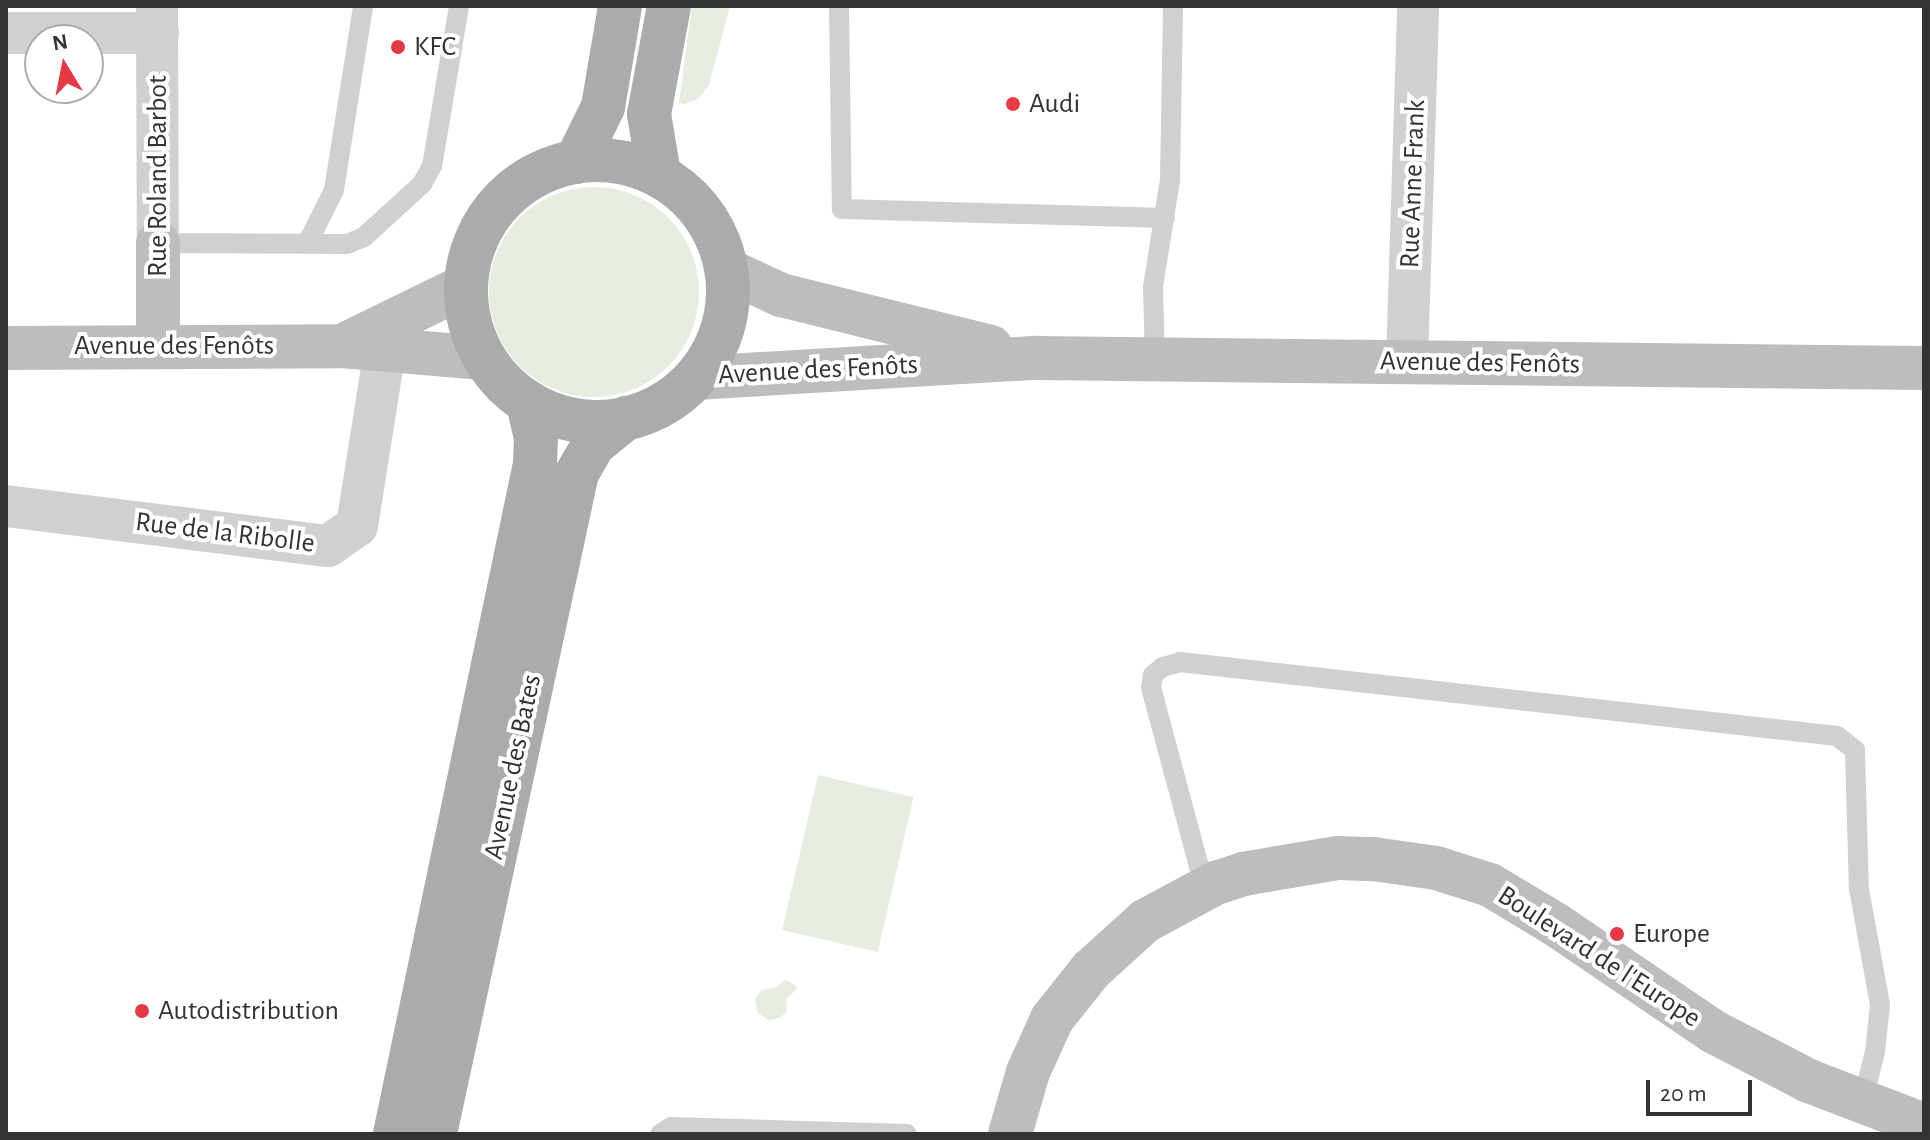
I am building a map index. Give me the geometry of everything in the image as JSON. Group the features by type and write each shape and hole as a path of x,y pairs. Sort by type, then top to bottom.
{"main road":[{"path":"576,162 603,107 620,6"},
{"path":"659,174 649,114 669,6"},
{"path":"601,159 659,174 692,200 715,233 727,270 728,299 723,328 712,354 695,378 664,403 626,418 592,422 559,416 528,402 508,387 482,358 471,329 465,286 469,257 480,230 496,206 517,186 542,171 601,159"},
{"name":"Rue Roland Barbot","path":"158,243 158,346"},
{"name":"Avenue des Fenôts","path":"727,270 781,295 1036,358"},
{"name":"Avenue des Fenôts","path":"342,346 465,286"},
{"name":"Avenue des Fenôts","path":"6,348 342,346 482,358"},
{"name":"Avenue des Fenôts","path":"695,378 1036,358 1924,368"},
{"name":"Avenue des Bates","path":"395,1134 535,464 536,438 528,402"},
{"name":"Avenue des Bates","path":"435,1134 577,473 593,445 626,418"},
{"name":"Boulevard de l'Europe","path":"1010,1134 1028,1072 1052,1019 1100,961 1145,921 1205,889 1275,866 1338,858 1404,862 1462,874 1522,902 1714,1032 1862,1103 1924,1125"}],"street":[{"name":"Rue Anne Frank","path":"1407,362 1418,6"},
{"path":"6,33 158,20"},
{"name":"Rue Roland Barbot","path":"158,20 158,243"},
{"name":"Rue de la Ribolle","path":"6,506 328,546 357,526 385,350"}],"lane":[{"path":"308,242 334,190 363,6"},
{"path":"158,243 347,244 364,237 422,184 432,166 459,6"},
{"path":"839,6 842,209 1165,218"},
{"path":"1155,359 1153,287 1170,180 1173,6"},
{"path":"1205,889 1151,688 1153,675 1163,667 1180,662 1837,736 1855,750 1859,889 1880,1005 1875,1052 1862,1103"},
{"path":"660,1134 671,1127 907,1134"}],"shaded area":[{"path":"692,6 730,6 709,85 698,99 684,104 679,103"},
{"path":"594,187 634,195 653,204 668,218 682,233 691,252 699,292 691,332 682,351 668,366 653,380 634,389 594,397 554,389 535,380 520,366 506,351 497,332 489,292 497,252 506,233 520,218 535,204 554,195"},
{"path":"818,775 913,797 878,952 782,930"},
{"path":"786,979 798,988 786,999 787,1011 780,1018 768,1020 757,1012 755,998 762,990 777,987"}],"place":[{"name":"KFC","path":"398,47"},
{"name":"Audi","path":"1013,104"},
{"name":"Europe","path":"1617,934"},
{"name":"Autodistribution","path":"142,1011"}]}
